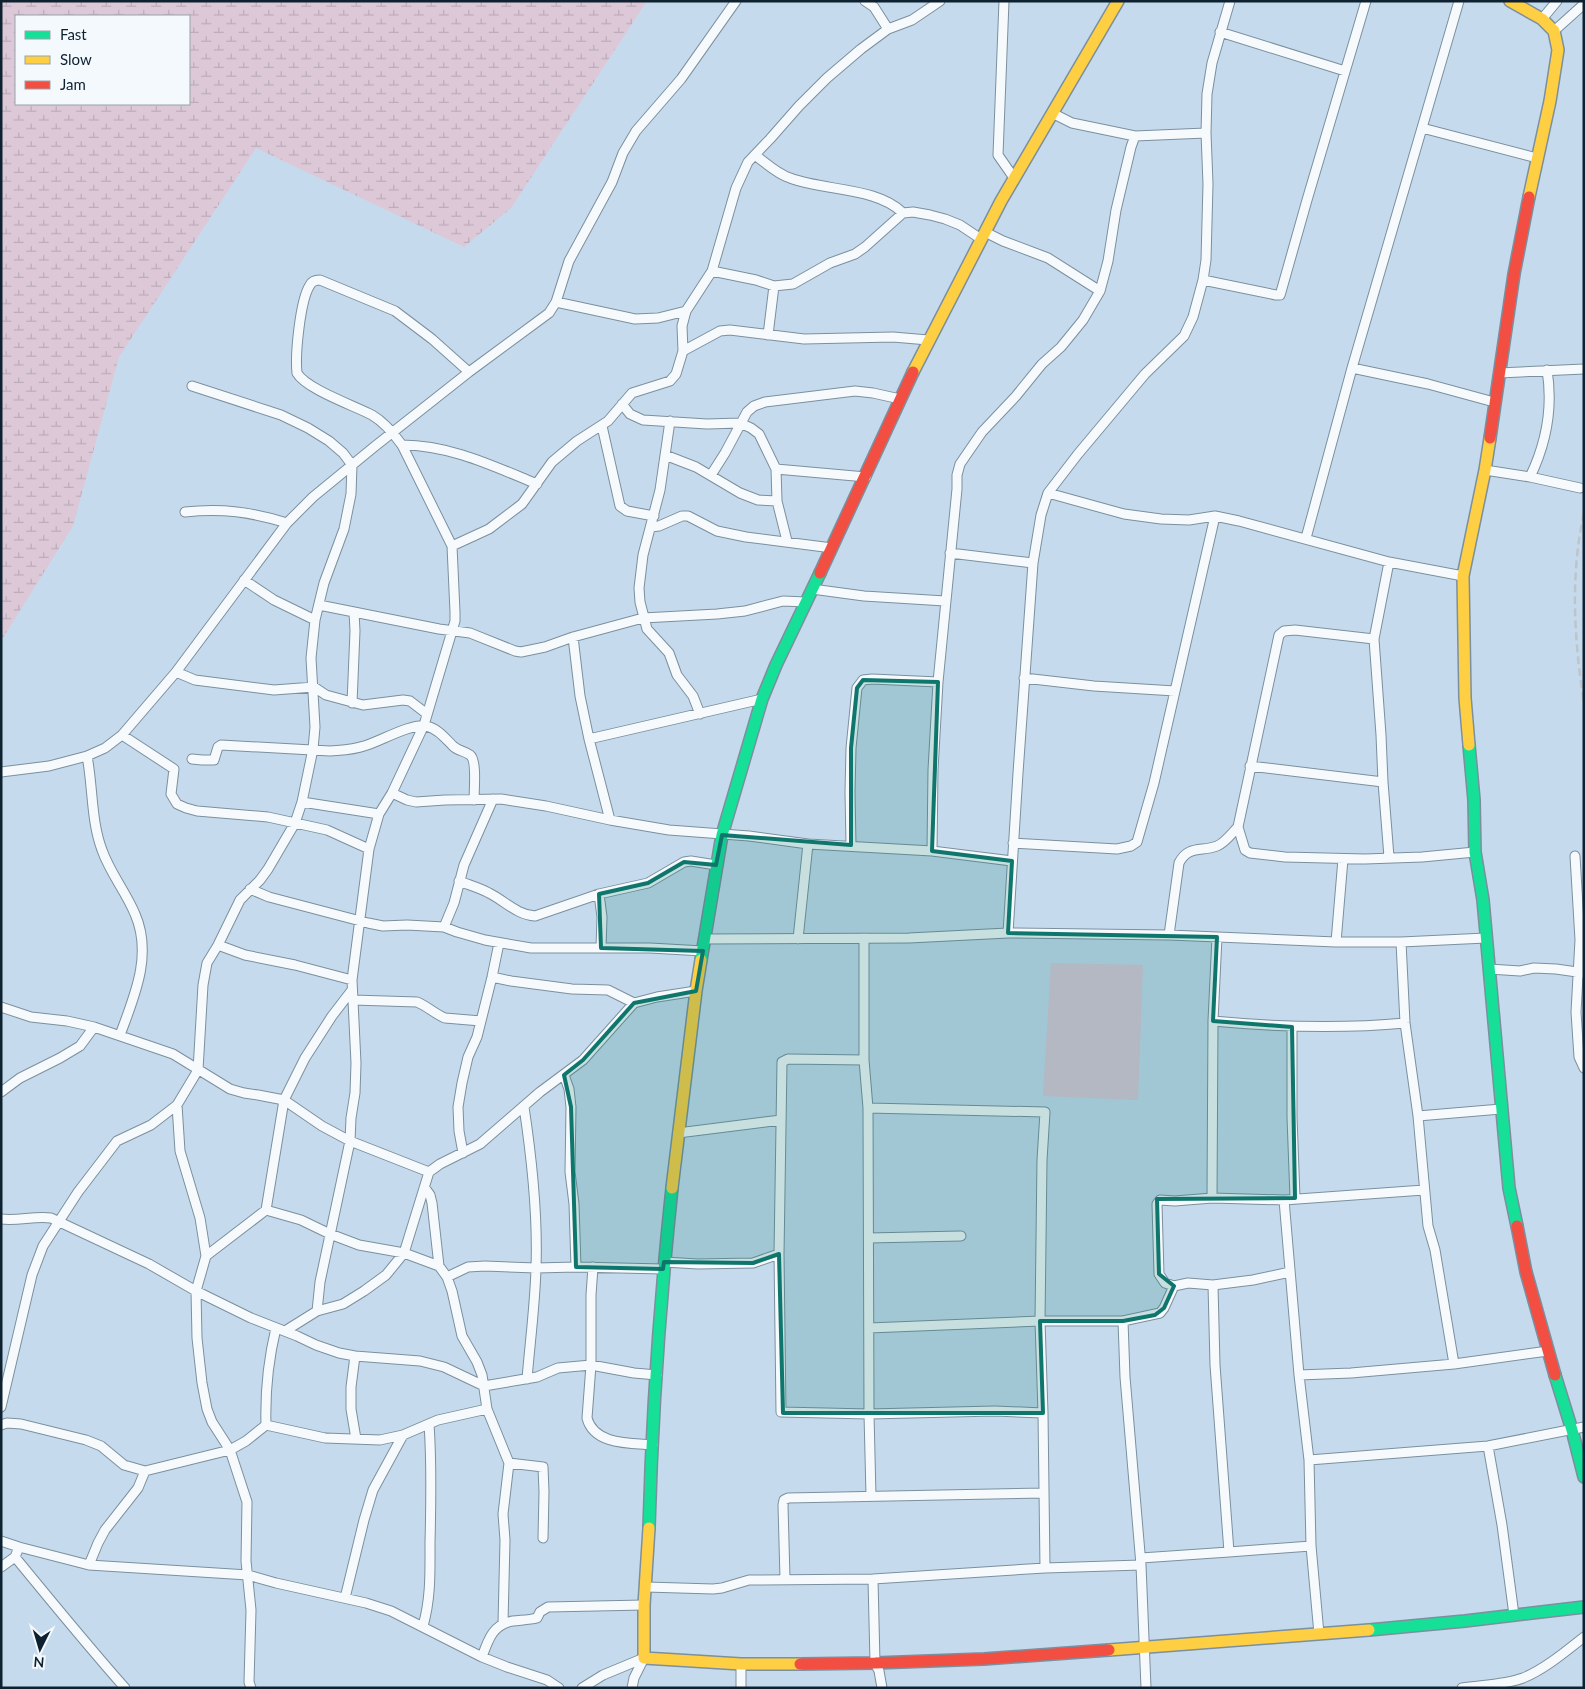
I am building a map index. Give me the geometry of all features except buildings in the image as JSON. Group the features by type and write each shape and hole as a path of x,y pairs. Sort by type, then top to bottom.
{"street":[{"path":"1,772 50,766 87,756 105,748 122,735 176,672 287,523 314,497 392,432 549,313 556,302 569,261 612,182 623,153 636,131 681,79 736,1"},
{"path":"866,1 874,8 888,29"},
{"path":"452,546 489,528 522,504 552,462 577,440 602,426 632,393 670,381 676,374 683,351 682,326 686,311 712,271 736,188 748,162 827,78 861,49 888,29 912,20 940,1"},
{"path":"1004,1 998,155 1014,178"},
{"path":"632,1688 634,1678 644,1658 644,1605 663,1266 696,991 722,835 762,699 776,665 866,477 928,340 1014,178 1118,1"},
{"path":"1008,933 1024,678 1034,563 1041,514 1048,493 1078,454 1145,374 1184,336 1194,317 1206,260 1208,184 1207,94 1212,62 1230,1"},
{"path":"1203,280 1280,295 1366,1"},
{"path":"1306,538 1352,368 1458,1"},
{"path":"1510,1 1542,20 1554,32 1558,50 1550,101 1514,274 1485,470 1463,576 1465,698 1474,800 1476,852 1483,900 1509,1188 1526,1272 1548,1351 1578,1429 1584,1477"},
{"path":"1542,20 1557,1"},
{"path":"1554,32 1584,4"},
{"path":"1220,32 1345,71"},
{"path":"1052,113 1072,123 1135,136 1206,133"},
{"path":"1422,128 1537,158"},
{"path":"932,852 933,770 938,682 944,601 957,475 960,464 982,432 1084,320 1100,291 1108,261 1116,210 1130,148 1135,136"},
{"path":"755,155 789,178 816,186 870,196 892,204 903,213"},
{"path":"712,271 756,280 774,286 793,284 830,263 855,254 880,235 903,213 912,212 945,219 983,236 1048,258 1100,291"},
{"path":"316,1311 350,1141 355,1094 352,980 369,849 379,814 392,793 424,725 452,630 455,612 452,546 402,446 392,432 374,416 312,386 299,377 297,373 300,320 310,284 315,280 320,280 395,311 432,339 469,372"},
{"path":"768,335 774,286"},
{"path":"556,302 635,319 658,318 686,311"},
{"path":"683,351 720,331 742,330 804,339 893,337 928,340"},
{"path":"1352,368 1428,384 1494,402"},
{"path":"1500,373 1584,369"},
{"path":"1530,477 1542,449 1548,419 1550,388 1548,370"},
{"path":"1,1407 32,1275 42,1246 60,1222 78,1192 117,1141 151,1125 177,1105 198,1070 203,985 207,963 240,900 268,869 295,823 302,802 313,750 315,727 312,658 315,620 324,584 344,529 351,494 352,465 343,453 329,441 308,428 281,415 192,386"},
{"path":"710,475 725,453 746,412 754,406 765,402 855,391 900,399"},
{"path":"622,404 630,414 643,420 707,424 740,423 759,434 776,469 777,501 787,541"},
{"path":"670,421 660,490 643,555 639,588 640,602 647,629 669,653 677,675 693,696 700,714"},
{"path":"602,426 620,506 627,511 654,516"},
{"path":"402,446 426,446 474,458 537,484"},
{"path":"665,455 696,467 740,493 758,500 777,501"},
{"path":"776,469 866,477"},
{"path":"1485,470 1580,488"},
{"path":"1048,493 1124,514 1152,518 1189,520 1215,516 1306,538 1390,562 1463,576"},
{"path":"185,512 221,510 242,512 287,523"},
{"path":"651,527 665,524 682,516 688,516 717,531 746,537 832,548"},
{"path":"1013,842 1117,849 1131,846 1137,842 1154,783 1215,516"},
{"path":"950,553 1034,563"},
{"path":"1389,857 1374,639 1390,562"},
{"path":"244,580 274,600 315,620"},
{"path":"812,589 864,596 944,601"},
{"path":"319,605 470,633 521,652 545,647 573,637 643,618 717,614 746,611 783,601 806,602"},
{"path":"352,703 354,612"},
{"path":"1374,639 1294,630 1284,631 1279,636 1238,828 1245,850 1250,854 1343,859 1422,857 1476,852"},
{"path":"573,637 580,696 610,820"},
{"path":"176,672 195,680 274,690 314,687 326,695 363,705 410,701 427,714"},
{"path":"851,845 851,748 857,688 863,680 872,678 938,682"},
{"path":"1024,678 1094,686 1175,691"},
{"path":"590,739 762,699"},
{"path":"192,758 214,760 218,747 221,745 330,751 363,747 403,730 424,725 437,731 455,748 471,755 474,759 474,800"},
{"path":"122,735 174,769 171,794 177,804 198,811 253,814 326,830 369,849"},
{"path":"87,756 96,832 102,850 136,916 141,935 142,963 140,980 120,1035"},
{"path":"1250,766 1383,782"},
{"path":"392,793 416,802 493,800 546,806 669,830 749,836 808,844 851,845 932,852 1012,861"},
{"path":"444,927 454,903 464,865 493,800"},
{"path":"302,802 379,814"},
{"path":"1170,935 1179,863 1182,856 1195,850 1218,846 1238,828"},
{"path":"798,939 808,844"},
{"path":"1575,856 1581,973 1576,1012 1577,1038 1579,1057 1584,1068"},
{"path":"1336,942 1343,859"},
{"path":"459,881 488,892 521,913 535,916 600,894 648,883 684,862 691,861 716,865"},
{"path":"250,889 269,897 359,921 383,926 444,927 499,943 531,948 650,948 798,939 962,937 1008,933 1170,935 1336,942 1401,942 1486,938"},
{"path":"600,894 602,917 601,948"},
{"path":"1212,1198 1213,1021 1217,937"},
{"path":"864,938 864,1060 868,1108 871,1496"},
{"path":"1401,942 1405,1023 1418,1116 1428,1226 1435,1250 1454,1364"},
{"path":"463,1153 459,1131 458,1107 468,1057 477,1037 499,943"},
{"path":"218,945 245,955 295,965 352,980"},
{"path":"1489,969 1520,971 1534,968 1581,973"},
{"path":"492,978 572,989 608,990 634,1003"},
{"path":"206,1256 266,1210 284,1100 306,1058 332,1016 352,990"},
{"path":"266,1425 265,1390 268,1363 281,1330 316,1311 343,1304 386,1275 404,1252 429,1172 440,1164 480,1144 540,1092 583,1060 634,1003 657,996 696,991"},
{"path":"353,1000 417,1002 426,1005 445,1018 481,1021"},
{"path":"1,1007 31,1017 67,1021 94,1027 173,1054 230,1089 284,1100 322,1126 350,1141 429,1172"},
{"path":"1213,1021 1292,1027 1368,1027 1405,1023"},
{"path":"1,1092 20,1078 80,1046 94,1027"},
{"path":"1292,1027 1292,1117 1296,1198"},
{"path":"864,1060 784,1059 781,1065 779,1254 781,1412 869,1414 995,1411 1043,1413"},
{"path":"564,1075 572,1107 570,1172 574,1204 576,1266"},
{"path":"177,1105 180,1151 200,1218 206,1256 196,1291 197,1338 202,1383 207,1409 212,1422 230,1450 247,1502 246,1561 251,1610 249,1682 251,1688"},
{"path":"524,1106 534,1179 536,1268 527,1379"},
{"path":"868,1108 1044,1112 1040,1321 1045,1568"},
{"path":"1418,1116 1501,1109"},
{"path":"678,1133 781,1120"},
{"path":"425,1188 430,1195 432,1203 439,1266 447,1277 452,1291 462,1336 482,1375 487,1408 508,1463 503,1514 505,1540 503,1623"},
{"path":"1290,1272 1253,1280 1213,1285 1188,1283 1174,1286 1165,1283 1159,1274 1157,1204 1160,1200 1175,1201 1212,1198 1284,1200 1424,1190"},
{"path":"1284,1200 1299,1375 1309,1460 1311,1546 1319,1634"},
{"path":"266,1210 301,1220 359,1245 404,1252 439,1266"},
{"path":"1,1219 10,1220 37,1216 51,1218 149,1264 196,1291 251,1318 316,1345 355,1356 420,1361 444,1367 484,1386 542,1376 558,1368 591,1365 657,1375"},
{"path":"869,1238 961,1236"},
{"path":"447,1277 468,1267 536,1268 753,1263 779,1254"},
{"path":"593,1267 591,1365 587,1418 589,1425 596,1432 610,1440 653,1445"},
{"path":"1213,1285 1216,1365 1229,1552"},
{"path":"869,1328 1040,1321 1123,1321 1160,1313 1174,1286"},
{"path":"1123,1321 1125,1378 1141,1562 1146,1688"},
{"path":"1299,1375 1351,1373 1454,1364 1548,1351"},
{"path":"355,1356 350,1409 356,1440"},
{"path":"266,1425 325,1438 380,1440 403,1435 438,1420 487,1408"},
{"path":"1,1425 7,1423 22,1424 86,1440 101,1446 124,1465 145,1471 230,1450 246,1441 266,1425"},
{"path":"423,1626 428,1610 431,1570 429,1424"},
{"path":"1309,1460 1488,1446 1578,1429"},
{"path":"345,1598 373,1490 403,1435"},
{"path":"1488,1446 1502,1525 1514,1615"},
{"path":"508,1463 543,1467 543,1538"},
{"path":"89,1565 105,1530 138,1488 145,1471"},
{"path":"785,1579 784,1500 788,1498 1044,1493"},
{"path":"1,1541 89,1565 248,1575 276,1584 345,1598 391,1611 482,1657 547,1680 559,1688"},
{"path":"646,1587 713,1590 749,1580 873,1579 1141,1562 1229,1552 1311,1546"},
{"path":"1,1566 15,1556 19,1547"},
{"path":"15,1556 73,1629 91,1647 125,1688"},
{"path":"873,1579 875,1663 879,1671 882,1688"},
{"path":"482,1657 495,1629 503,1623 537,1618 540,1612 548,1607 644,1605"},
{"path":"582,1688 604,1675 644,1658 741,1664 875,1663 984,1659 1319,1634 1465,1621 1584,1606"},
{"path":"1462,1688 1523,1678 1584,1637"},
{"path":"741,1664 741,1688"}],"highlighted area":[{"path":"863,680 938,682 932,851 1012,861 1008,933 1217,937 1213,1021 1292,1027 1295,1198 1157,1199 1159,1274 1174,1286 1164,1308 1155,1315 1123,1321 1040,1321 1043,1413 783,1413 779,1254 753,1263 664,1262 663,1269 576,1267 571,1107 564,1075 583,1060 634,1003 696,991 703,951 601,948 599,894 648,883 684,862 716,865 722,835 851,845 851,748 857,688"}],"green space":[{"path":"1,1 647,1 511,208 464,247 256,148 119,357 73,526 1,641"},
{"path":"1051,963 1143,965 1138,1100 1043,1096"}],"railway":[{"path":"1584,513 1575,584 1576,632 1584,703"}],"traffic: fast":[{"path":"701,960 722,835 762,699 820,573"},
{"path":"1469,745 1474,800 1475,852 1483,900 1509,1188 1517,1226"},
{"path":"649,1528 657,1358 672,1188"},
{"path":"1555,1375 1584,1477"},
{"path":"1369,1630 1584,1607"}],"traffic: slow":[{"path":"913,372 1001,201 1118,1"},
{"path":"1510,1 1542,19 1554,31 1558,50 1550,101 1529,197"},
{"path":"1469,745 1465,698 1463,576 1490,438"},
{"path":"672,1188 701,960"},
{"path":"649,1528 644,1605 644,1658 741,1664 800,1664"},
{"path":"1109,1650 1369,1630"}],"traffic: jam":[{"path":"1490,438 1514,274 1529,197"},
{"path":"820,573 913,372"},
{"path":"1517,1226 1526,1272 1555,1375"},
{"path":"800,1664 984,1659 1109,1650"}]}
